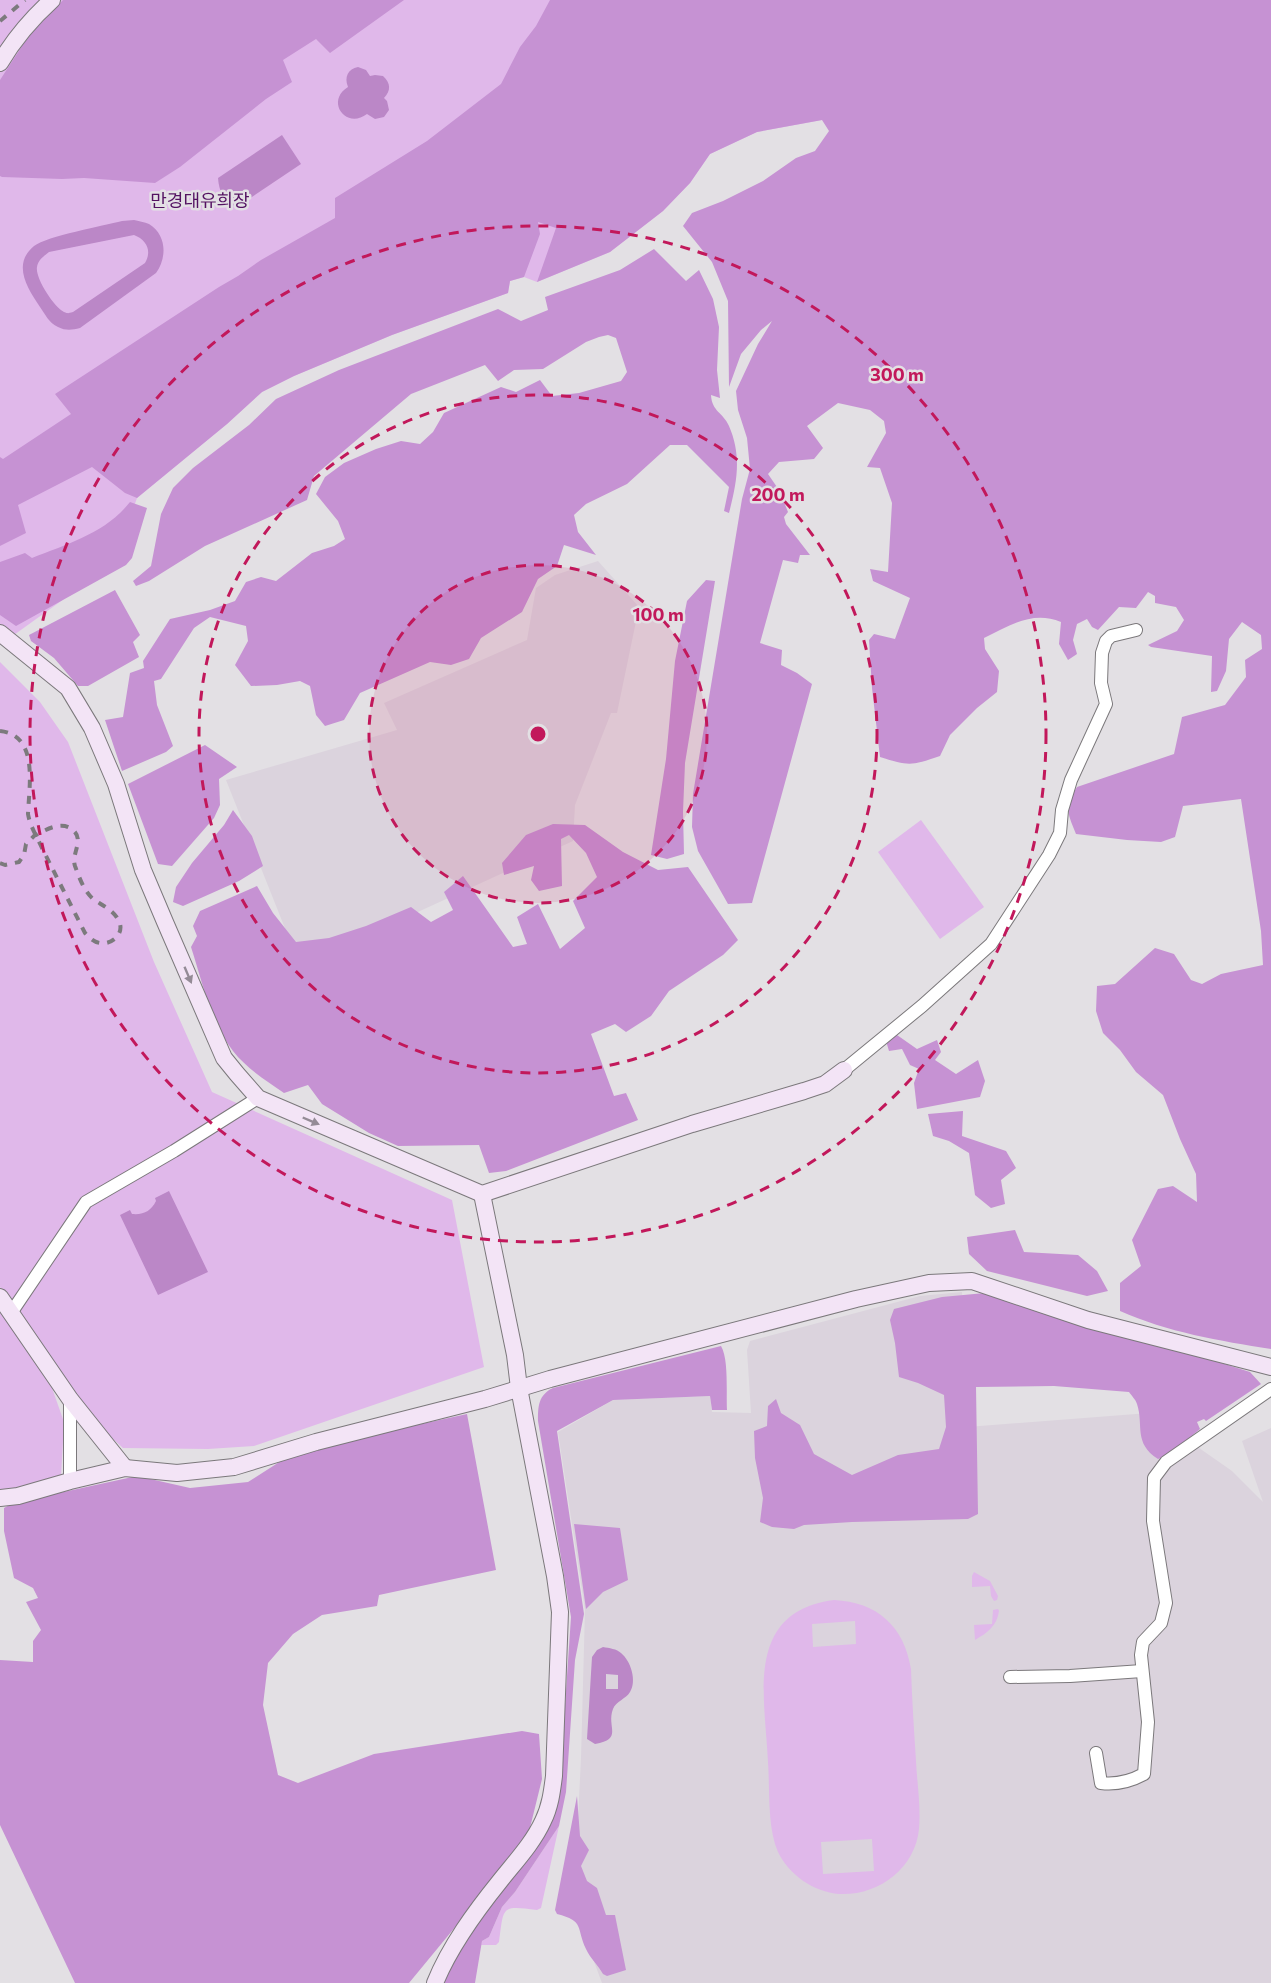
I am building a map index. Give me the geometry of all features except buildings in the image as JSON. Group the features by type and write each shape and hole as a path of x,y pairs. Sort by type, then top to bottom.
{"street":[{"path":"0,63 14,40 37,13 52,0"},
{"path":"0,633 68,688 92,728 116,784 143,870 224,1058 258,1098 482,1194 692,1124 825,1084 922,1006 991,944 1049,855 1060,833 1062,810 1071,780 1106,704 1101,683 1102,653 1106,641 1111,636 1136,630"},
{"path":"11,1313 86,1202 174,1152 258,1098"},
{"path":"435,1983 452,1949 486,1899 535,1836 544,1819 554,1776 560,1612 515,1355 482,1194"},
{"path":"0,1498 18,1496 125,1468 177,1473 234,1467 316,1442 519,1388 856,1299 928,1283 972,1281 1088,1320 1271,1367"},
{"path":"0,1297 70,1399 125,1468"},
{"path":"1096,1753 1101,1783 1113,1785 1144,1774 1148,1722 1142,1671 1143,1642 1161,1623 1166,1603 1153,1521 1154,1478 1166,1461 1271,1389"},
{"path":"70,1399 70,1481"},
{"path":"1010,1677 1142,1671"}],"shaded area":[{"path":"63,0 404,0 330,53 316,39 283,60 292,82 266,99 180,167 155,183 84,178 2,177 0,176 0,80 28,37"},
{"path":"550,0 1271,0 1271,1349 1175,1330 1120,1311 1120,1283 1141,1266 1132,1240 1158,1189 1173,1186 1197,1202 1196,1174 1163,1095 1136,1072 1120,1050 1103,1033 1096,1011 1097,986 1115,984 1155,948 1174,954 1191,980 1202,984 1221,974 1263,965 1261,931 1241,799 1183,806 1175,837 1161,842 1076,834 1068,810 1077,787 1174,754 1182,717 1225,705 1246,677 1245,660 1262,649 1261,635 1242,622 1229,639 1226,671 1217,691 1211,692 1212,656 1148,645 1177,631 1184,620 1176,607 1155,603 1155,596 1148,592 1136,608 1119,607 1098,630 1092,627 1087,619 1077,624 1073,640 1077,654 1068,660 1059,644 1061,622 1040,618 1021,621 984,638 985,649 999,671 997,692 950,735 940,756 910,764 880,757 869,640 874,634 895,639 910,598 873,581 870,569 888,572 892,503 880,468 867,467 886,433 884,421 870,410 838,403 807,426 823,448 814,459 779,462 768,474 779,490 788,512 784,517 786,524 810,555 800,555 798,563 783,560 760,643 782,650 781,665 812,684 752,903 728,904 698,851 692,827 693,794 742,499 750,469 747,438 738,410 736,391 758,344 772,321 761,330 741,354 729,387 728,301 712,262 683,226 692,213 763,181 796,158 815,151 829,131 822,120 757,132 710,154 690,183 663,211 610,252 537,282 556,228 538,222 540,234 524,277 510,281 508,293 392,335 294,376 262,392 137,498 125,493 92,467 18,505 26,533 0,546 0,457 3,459 71,414 55,394 261,260 335,218 335,198 427,141 501,84 520,47 536,26"},
{"path":"358,67 366,70 370,76 383,76 388,81 389,90 384,98 389,110 384,117 375,119 367,114 359,118 352,118 341,112 338,99 348,87 346,80 348,74"},
{"path":"282,135 301,164 237,207 229,202 221,192 218,178"},
{"path":"134,220 147,223 155,229 162,240 163,247 160,267 156,273 80,328 66,330 55,325 35,300 27,284 23,268 27,253 41,242","holes":["134,235 147,246 148,254 145,263 73,312 67,313 60,309 42,285 37,267 40,260 49,252"]},
{"path":"654,249 686,281 699,270 713,299 719,327 717,370 720,398 711,395 716,409 729,426 737,459 736,480 729,513 724,511 729,487 687,445 670,445 627,484 586,504 574,515 578,532 596,555 564,545 557,566 538,579 522,612 481,638 469,659 451,665 430,662 360,693 344,720 325,726 316,715 310,686 300,681 251,686 235,665 248,641 246,626 210,617 194,628 161,679 154,681 157,705 173,746 166,752 122,771 105,720 123,717 130,673 144,668 143,661 170,619 210,610 235,601 246,582 261,577 276,581 312,553 334,546 345,539 338,521 316,494 325,477 344,463 376,449 401,441 420,444 433,432 444,413 501,387 516,392 540,380 552,396 579,393 621,381 627,372 616,338 608,335 586,342 543,369 514,370 498,381 485,365 411,394 314,476 307,500 205,546 149,581 136,586 133,581 151,566 161,514 173,488 193,468 249,425 276,399 339,370 498,309 521,321 548,310 545,297 620,270"},
{"path":"130,502 147,508 132,558 126,565 16,626 0,615 0,562 25,553 32,558 98,530"},
{"path":"598,561 639,607 617,713 611,713 575,805 573,841 300,966 226,780 397,730 384,703 527,640 536,588 555,575"},
{"path":"706,580 715,581 685,763 684,854 667,859 651,855 666,759 675,661 687,601"},
{"path":"115,590 140,635 133,642 139,657 88,686 78,686 54,658 31,641 29,635"},
{"path":"205,745 237,767 219,779 220,805 214,818 172,866 158,864 128,784"},
{"path":"233,810 252,836 263,866 239,881 183,906 173,902 176,887"},
{"path":"553,824 585,825 623,852 658,870 688,867 738,940 723,955 669,991 651,1016 626,1032 615,1024 591,1034 614,1096 626,1093 638,1120 506,1171 489,1173 479,1145 398,1146 369,1133 322,1104 308,1085 284,1093 244,1063 225,1040 208,1001 191,947 197,936 193,926 200,911 257,886 273,913 296,942 329,938 366,926 411,907 431,922 453,910 444,892 463,876 513,947 527,944 517,917 538,904 560,949 585,928 573,901 597,877 586,853 569,835 561,839 562,886 539,891 531,880 534,866 504,875 502,863 526,835"},
{"path":"897,1035 917,1049 937,1040 941,1052 935,1060 956,1074 978,1060 985,1081 980,1097 917,1109 914,1083 919,1069 910,1065 902,1049 889,1051 886,1041"},
{"path":"963,1111 962,1136 1006,1151 1016,1168 1001,1180 1005,1204 991,1208 975,1195 969,1153 949,1141 933,1136 928,1114"},
{"path":"169,1191 208,1272 158,1295 120,1215 130,1210 132,1214 147,1212 156,1201 155,1198"},
{"path":"1015,1230 1024,1252 1078,1255 1097,1271 1108,1291 1087,1296 987,1271 969,1254 967,1237"},
{"path":"962,1292 967,1427 1149,1413 1232,1471 1263,1502 1242,1441 1271,1428 1271,1983 602,1983 577,1916 576,1861 585,1610 558,1432 613,1400 710,1396 712,1412 751,1413 747,1350 750,1341 920,1296"},
{"path":"985,1293 1250,1372 1261,1384 1206,1421 1204,1419 1197,1422 1200,1429 1169,1455 1158,1459 1145,1447 1137,1404 1129,1392 1054,1386 976,1387 978,1514 968,1519 852,1522 804,1525 794,1529 772,1527 760,1522 763,1498 755,1458 754,1431 767,1426 768,1406 776,1399 781,1413 800,1425 814,1454 852,1475 898,1455 939,1449 946,1427 944,1395 899,1377 890,1320 894,1309 942,1297"},
{"path":"721,1346 726,1368 727,1410 712,1410 710,1396 613,1400 557,1431 584,1614 575,1660 566,1792 559,1826 515,1892 502,1907 489,1937 482,1941 475,1983 441,1983 559,1795 571,1617 538,1421 540,1402 544,1394 553,1388"},
{"path":"467,1414 496,1570 379,1595 377,1606 322,1615 293,1634 268,1663 263,1705 278,1775 298,1783 374,1754 522,1731 539,1734 542,1779 527,1840 409,1983 75,1983 0,1825 0,1660 33,1662 33,1641 41,1630 26,1602 38,1598 33,1588 14,1578 4,1531 4,1508 13,1503 137,1476 190,1488 248,1482 284,1459 362,1437"},
{"path":"574,1524 620,1528 628,1580 603,1592 586,1609"},
{"path":"603,1647 621,1653 630,1666 633,1682 628,1694 613,1709 612,1735 604,1742 595,1744 587,1739 592,1657 597,1650","holes":["606,1674 618,1675 618,1689 606,1689"]},
{"path":"577,1796 580,1836 589,1850 581,1866 587,1881 597,1888 606,1915 615,1915 626,1970 607,1976 603,1974 588,1952 576,1923 572,1919 557,1914 555,1910"}],"green space":[{"name":"만경대유희장","path":"0,0 1271,0 822,120 757,132 710,154 690,183 663,211 610,252 537,282 524,277 510,281 508,293 392,335 294,376 262,392 137,498 114,563 0,645"},
{"path":"0,662 40,702 68,742 154,962 212,1092 452,1200 484,1367 254,1446 208,1449 123,1448 92,1420 0,1287"},
{"path":"921,820 984,907 940,939 878,852"},
{"path":"0,1311 52,1388 64,1422 61,1477 0,1493"},
{"path":"974,1572 990,1581 998,1596 997,1600 994,1601 991,1596 990,1586 972,1587"},
{"path":"834,1600 849,1602 875,1611 886,1619 902,1640 911,1669 920,1812 916,1843 902,1868 892,1877 880,1885 853,1893 830,1893 803,1881 789,1868 778,1852 772,1831 764,1711 766,1661 773,1639 785,1621 805,1608","holes":["855,1621 856,1644 813,1647 812,1624","872,1839 874,1871 823,1874 821,1842"]},
{"path":"998,1609 994,1625 975,1640 974,1625 992,1624 993,1610"},
{"path":"559,1826 541,1908 537,1910 516,1908 506,1911 503,1915 499,1942 496,1945 481,1945 482,1941 489,1937 502,1907 515,1892"}],"railway":[{"path":"0,21 25,0"},
{"path":"0,731 12,735 21,742 26,752 30,776 28,814 30,823 34,831 36,836 85,933 93,940 104,943 115,938 120,932 120,924 116,916 93,899 84,888 74,861 78,839 70,828 60,826 50,828 36,835 35,835 26,844 24,855 19,862 5,865 0,863"}]}
